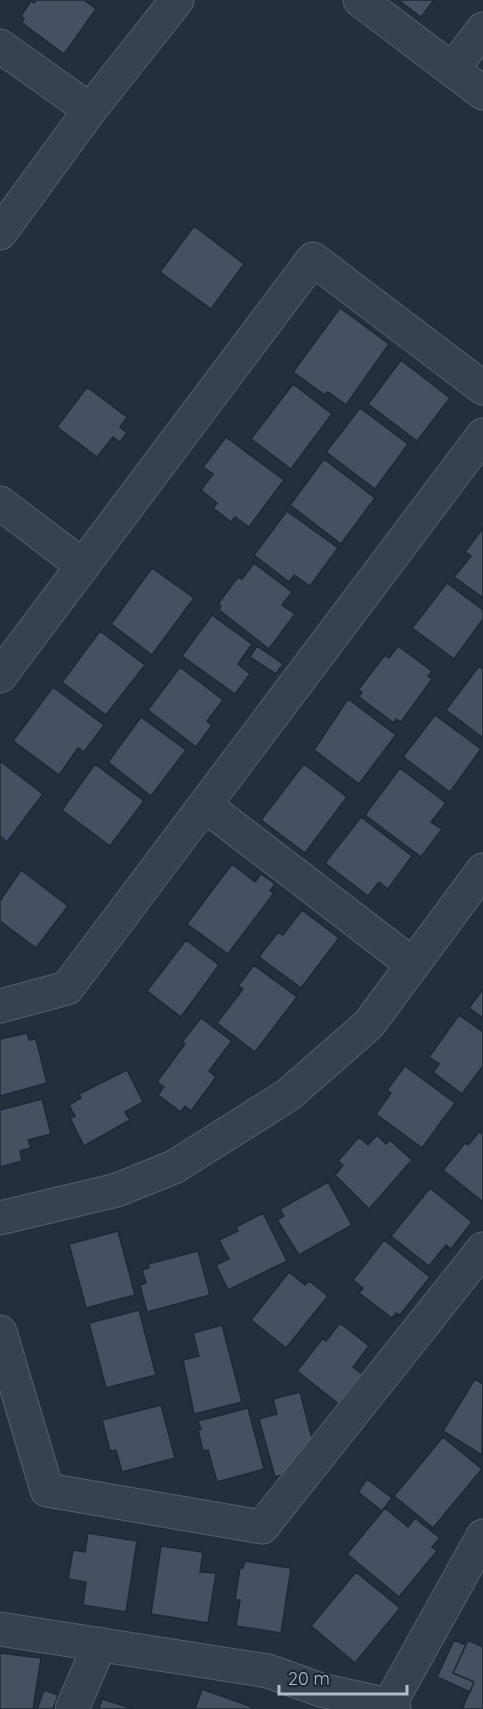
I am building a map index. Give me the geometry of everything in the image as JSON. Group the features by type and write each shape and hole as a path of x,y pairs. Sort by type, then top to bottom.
{"street":[{"path":"0,233 90,110 177,0"},
{"path":"360,0 483,93"},
{"path":"452,70 483,29"},
{"path":"0,46 90,110"},
{"path":"0,676 313,259 483,388"},
{"path":"0,1006 67,988 483,435"},
{"path":"0,503 83,566"},
{"path":"206,806 412,964"},
{"path":"0,1218 117,1190 174,1167 288,1095 369,1024 483,870"},
{"path":"0,1332 47,1490 262,1527 483,1248"},
{"path":"0,1629 268,1671 321,1690 392,1707 483,1536"},
{"path":"72,1709 100,1644"}],"building":[{"path":"36,0 84,0 96,9 64,54 22,23 24,19 21,16 31,1 34,3"},
{"path":"398,0 434,0 421,17"},
{"path":"194,226 244,264 211,309 160,272"},
{"path":"340,308 389,344 346,405 328,392 325,395 293,372"},
{"path":"401,360 450,398 417,441 368,404"},
{"path":"293,384 332,414 291,469 251,439"},
{"path":"87,387 127,417 120,427 127,433 120,442 113,437 97,457 57,427"},
{"path":"360,408 408,444 375,489 326,452"},
{"path":"226,437 284,480 249,527 235,517 231,522 213,508 217,503 201,490 213,474 203,467"},
{"path":"324,459 375,498 341,544 290,505"},
{"path":"287,511 338,548 310,586 294,575 289,582 254,555"},
{"path":"483,528 483,598 454,577 471,556 465,552"},
{"path":"254,563 292,592 282,605 295,614 269,649 219,610 221,606 218,604 238,577 242,579"},
{"path":"152,568 194,598 152,655 111,624"},
{"path":"447,583 483,610 483,619 454,659 412,628"},
{"path":"212,615 252,644 238,664 250,674 235,694 182,656"},
{"path":"100,631 145,665 106,715 62,682"},
{"path":"257,646 283,664 276,674 250,657"},
{"path":"398,646 432,671 428,676 432,679 401,722 396,719 394,723 359,697 362,692 358,690 385,655 389,658"},
{"path":"479,666 483,669 483,738 446,710"},
{"path":"180,667 223,700 207,721 212,725 196,747 148,710"},
{"path":"53,687 104,725 84,752 78,748 59,775 13,741"},
{"path":"348,699 396,735 359,784 314,750"},
{"path":"435,715 481,749 450,792 403,757"},
{"path":"141,717 186,750 151,796 108,762"},
{"path":"0,761 43,794 7,842 0,836"},
{"path":"95,764 144,801 110,846 62,810"},
{"path":"304,764 347,797 305,853 261,820"},
{"path":"400,768 446,803 431,822 442,829 421,857 365,815"},
{"path":"361,817 412,856 388,889 379,882 368,896 325,863"},
{"path":"232,864 255,882 261,874 275,884 270,891 274,893 228,954 187,924"},
{"path":"21,870 68,906 36,948 0,921 0,901"},
{"path":"302,910 339,938 301,988 259,957 278,932 283,935"},
{"path":"186,940 219,965 181,1017 147,991"},
{"path":"254,965 297,997 255,1052 217,1023 243,989 238,986"},
{"path":"483,989 483,1018 469,1008"},
{"path":"459,1015 483,1032 483,1066 462,1094 433,1072 439,1064 429,1057"},
{"path":"201,1018 232,1041 209,1071 216,1077 191,1111 185,1106 181,1112 158,1095 164,1087 157,1082 185,1044 182,1042"},
{"path":"27,1033 29,1040 36,1039 47,1083 0,1096 0,1039"},
{"path":"405,1066 455,1103 422,1148 376,1114 391,1093 387,1090"},
{"path":"127,1070 143,1102 125,1112 130,1120 84,1146 70,1118 75,1116 69,1105 81,1098 79,1094"},
{"path":"42,1099 51,1134 28,1140 31,1148 20,1151 22,1161 0,1167 0,1110"},
{"path":"479,1132 483,1135 483,1202 443,1170 465,1143 468,1145"},
{"path":"377,1135 386,1144 390,1140 412,1160 369,1209 335,1175 343,1165 338,1161 359,1137 368,1145"},
{"path":"328,1182 352,1225 299,1255 277,1220 284,1216 280,1209"},
{"path":"430,1188 472,1222 451,1249 446,1245 429,1266 391,1236"},
{"path":"263,1213 287,1261 228,1290 216,1265 229,1259 219,1240 238,1231 236,1227"},
{"path":"118,1231 135,1295 86,1308 69,1244"},
{"path":"384,1240 430,1277 400,1315 396,1313 392,1318 359,1293 363,1288 353,1280"},
{"path":"198,1251 210,1295 147,1312 140,1285 146,1283 142,1270 149,1268 148,1264"},
{"path":"289,1272 305,1285 309,1281 328,1296 286,1348 251,1320"},
{"path":"139,1310 156,1375 106,1388 89,1323"},
{"path":"340,1323 369,1346 353,1367 363,1375 340,1405 297,1371 323,1338 326,1341"},
{"path":"222,1325 242,1402 194,1414 183,1360 199,1356 193,1333"},
{"path":"475,1379 483,1384 482,1455 443,1431"},
{"path":"300,1392 314,1446 305,1469 275,1477 259,1419 277,1414 273,1399"},
{"path":"161,1405 175,1458 122,1472 116,1450 110,1451 102,1420"},
{"path":"248,1408 264,1469 217,1482 208,1450 203,1451 198,1421"},
{"path":"443,1437 482,1469 433,1528 394,1496"},
{"path":"367,1479 392,1498 382,1511 358,1492"},
{"path":"385,1508 408,1527 415,1518 440,1538 432,1547 437,1551 399,1597 347,1554"},
{"path":"88,1533 137,1541 126,1612 83,1605 86,1582 68,1579 73,1550 85,1552"},
{"path":"161,1546 203,1552 200,1572 216,1573 208,1623 151,1614"},
{"path":"245,1561 291,1568 281,1633 236,1626 240,1600 235,1600 240,1568 243,1568"},
{"path":"356,1572 400,1608 355,1663 311,1626"},
{"path":"454,1640 466,1645 453,1673 474,1682 470,1692 437,1677"},
{"path":"468,1640 483,1647 483,1709 462,1709 474,1682 453,1673"},
{"path":"0,1653 41,1658 33,1709 0,1709"},
{"path":"202,1689 252,1707 251,1709 195,1709"},
{"path":"44,1690 58,1695 53,1709 37,1709"},
{"path":"102,1699 134,1709 99,1709"}]}
